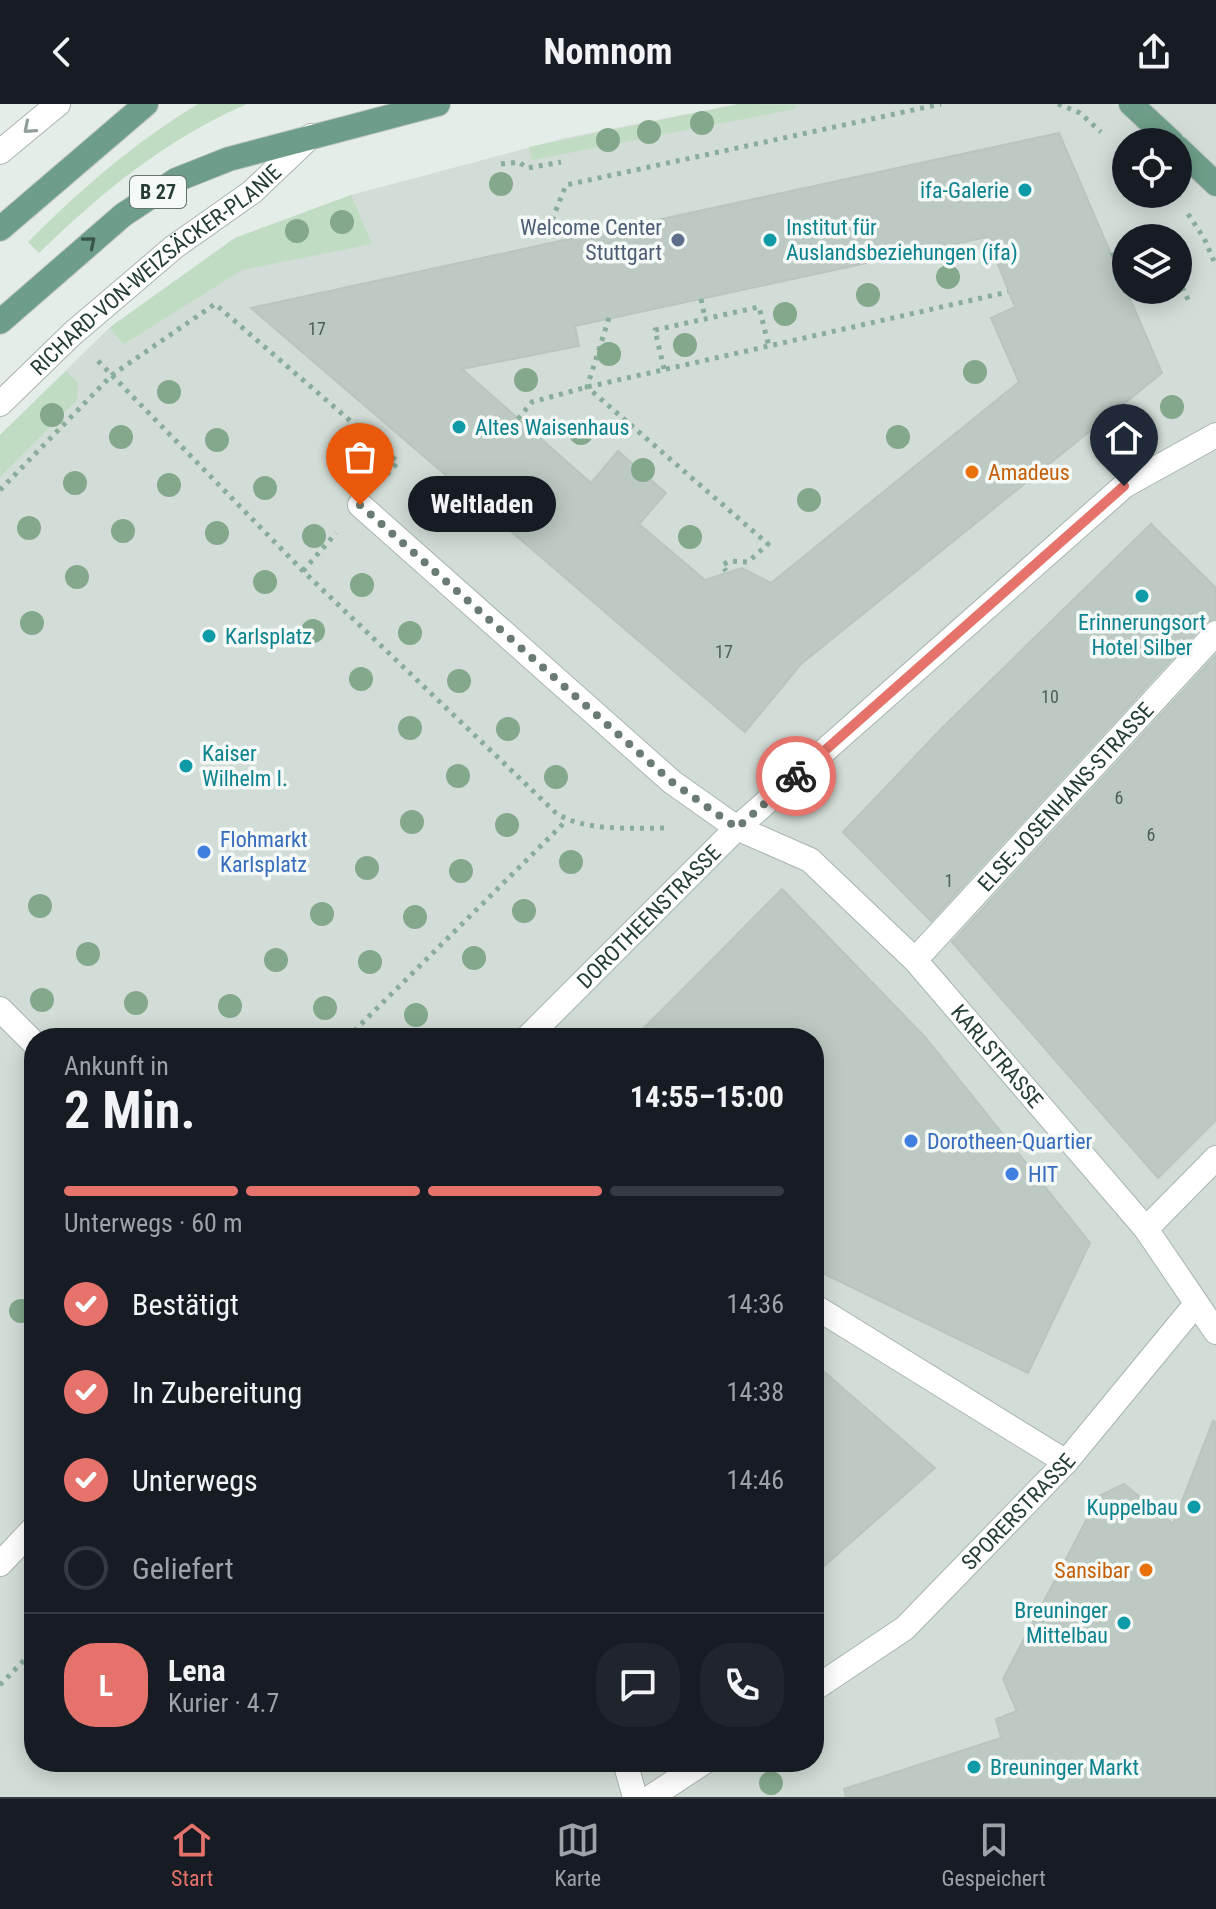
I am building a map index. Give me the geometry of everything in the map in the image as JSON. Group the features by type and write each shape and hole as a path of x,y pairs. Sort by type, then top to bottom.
{"main road":[{"path":"0,229 146,104"},
{"name":"RICHARD-VON-WEIZSÄCKER-PLANIE","path":"0,322 123,215 176,180 229,159 438,104"},
{"path":"1131,104 1157,128"},
{"path":"1192,161 1216,184"}],"street":[{"path":"0,152 58,104"},
{"name":"RICHARD-VON-WEIZSÄCKER-PLANIE","path":"0,404 72,334 174,247 252,192 311,136"},
{"name":"DOROTHEENSTRASSE","path":"537,1028 737,828 1124,486 1216,435"},
{"name":"KARLSTRASSE","path":"360,505 672,782 737,828 810,860 915,960 1146,1229 1216,1332"},
{"name":"ELSE-JOSENHANS-STRASSE","path":"915,960 1216,633"},
{"path":"0,1009 24,1033"},
{"path":"1146,1229 1216,1158"},
{"name":"SPORERSTRASSE","path":"824,1682 905,1628 1066,1462 1196,1304"},
{"path":"824,1312 1066,1462"},
{"path":"0,1564 24,1539"},
{"path":"628,1772 635,1797"},
{"path":"651,1797 689,1772"}],"path":[{"path":"552,220 566,185 941,104"},
{"path":"1058,104 1080,113 1112,141"},
{"path":"501,164 519,162 527,168 561,162"},
{"path":"1183,208 1204,238 1216,266"},
{"path":"518,419 532,402 587,387 1008,292"},
{"path":"701,299 705,318"},
{"path":"0,490 112,375 215,304 398,462 303,571"},
{"path":"664,369 655,330 705,318 759,307 769,347"},
{"path":"587,387 609,318"},
{"path":"112,375 303,571 567,820 628,828 675,828"},
{"path":"587,387 768,544 748,562 730,561 722,565 726,571"},
{"path":"357,1028 567,820"},
{"path":"0,1685 24,1660"}],"shaded area":[{"path":"738,104 1216,104 1216,1797 0,1797 0,435 109,328 235,238 351,195 565,138"}],"green space":[{"path":"198,104 247,104 162,150 111,188 39,253 28,242 109,168 152,134"},
{"path":"739,104 796,105 795,109 532,160 529,147"},
{"path":"351,195 372,244 242,270 124,344 109,328 235,238"},
{"path":"66,371 78,383 77,400 0,477 0,435"}],"building":[{"name":"Altes Waisenhaus","path":"1059,133 1112,256 1112,304 1132,304 1162,373 801,664 745,732 251,308","holes":["987,237 1015,307 991,318 1019,382 771,583 742,568 705,580 639,524 666,493 618,451 591,483 462,369 579,346 575,326"]},
{"path":"1151,524 1216,588 1216,618 1205,623 931,921 843,832 942,728"},
{"name":"Dorotheen-Quartier","path":"1216,655 1216,1120 1158,1178 952,942"},
{"name":"Dorotheen-Quartier","path":"782,889 925,1037 1090,1243 1028,1373 824,1274 824,1028 644,1028"},
{"path":"824,1372 935,1468 824,1566"},
{"name":"Breuninger Mittelbau","path":"1213,1421 1216,1422 1216,1797 846,1797 844,1789 1001,1738 996,1719 1017,1711 1003,1679 1099,1496 1124,1484 1173,1524"}],"way so far":[{"path":"360,505 672,782 737,828 796,776"}],"place":[{"name":"ifa-Galerie","path":"1025,190"},
{"name":"Welcome Center Stuttgart","path":"678,240"},
{"name":"Institut für Auslandsbeziehungen (ifa)","path":"770,240"},
{"name":"Altes Waisenhaus","path":"459,427"},
{"name":"Amadeus","path":"972,472"},
{"name":"Weltladen","path":"360,505"},
{"name":"Erinnerungsort Hotel Silber","path":"1142,596"},
{"name":"Karlsplatz","path":"209,636"},
{"name":"Kaiser Wilhelm I.","path":"186,766"},
{"name":"Flohmarkt Karlsplatz","path":"204,852"},
{"name":"Dorotheen-Quartier","path":"911,1141"},
{"name":"HIT","path":"1012,1174"},
{"name":"Kuppelbau","path":"1194,1507"},
{"name":"Sansibar","path":"1146,1570"},
{"name":"Breuninger Mittelbau","path":"1124,1623"},
{"name":"Breuninger Markt","path":"974,1767"}],"route":[{"path":"796,776 1124,486"}]}
